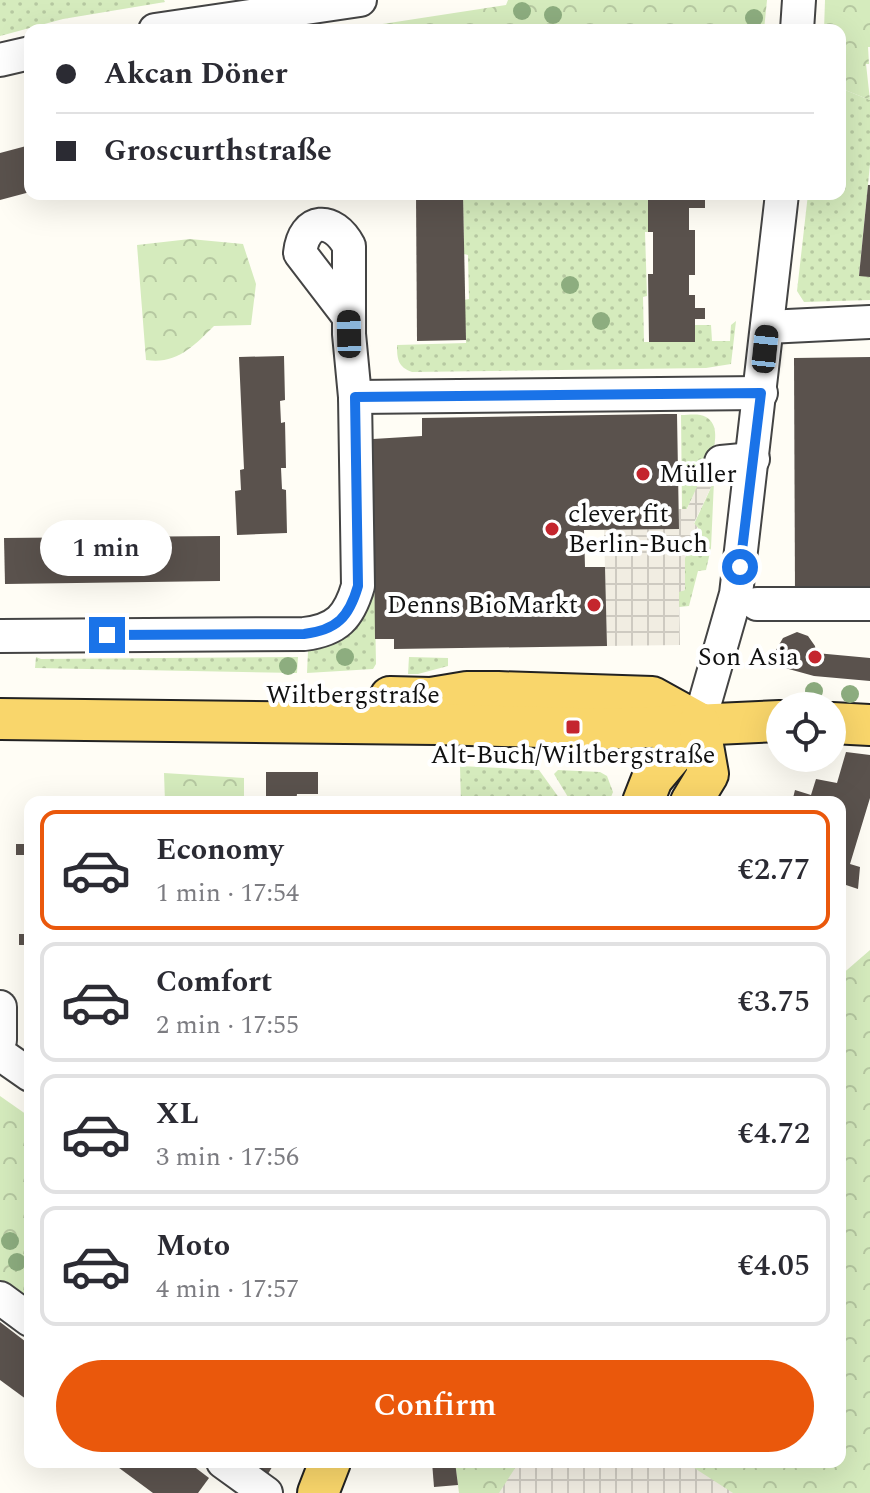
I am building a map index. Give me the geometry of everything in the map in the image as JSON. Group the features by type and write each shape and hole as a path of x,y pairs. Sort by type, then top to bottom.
{"main road":[{"name":"Wiltbergstraße","path":"0,691 431,698 482,692 634,696 652,697 699,723"},
{"name":"Wiltbergstraße","path":"0,719 607,729 766,721"},
{"path":"645,796 652,779 699,723"},
{"path":"695,796 708,774 699,723"},
{"path":"846,724 870,725"},
{"path":"318,1493 328,1468"}],"street":[{"path":"169,19 360,0"},
{"path":"797,24 799,0"},
{"path":"0,60 24,54"},
{"path":"699,723 736,594 781,200"},
{"path":"0,636 304,634 322,632 339,622 352,606 358,586 355,397 349,317"},
{"path":"767,327 870,322"},
{"path":"355,397 761,393"},
{"path":"721,462 753,459"},
{"path":"757,604 870,604"},
{"path":"0,1007 0,1040"},
{"path":"0,1054 24,1071"},
{"path":"0,1298 24,1316"},
{"path":"231,1468 266,1493"}],"green space":[{"path":"0,0 165,2 44,24 24,24 24,30 0,36"},
{"path":"508,0 767,0 765,24 382,24 506,5"},
{"path":"825,0 870,0 869,64 866,64 870,100 846,90 846,24 824,24"},
{"path":"846,90 870,100 870,164 859,275 870,277 870,300 804,302 797,291 807,200 846,200"},
{"path":"463,200 648,200 644,342 694,342 695,325 711,325 712,341 730,341 731,325 736,321 731,364 706,368 407,370 399,362 397,345 466,343 464,300 469,299 468,255 464,254"},
{"path":"190,239 243,244 256,284 251,325 214,326 192,347 175,357 146,360 137,245"},
{"path":"681,415 706,417 713,424 715,435 710,462 687,509 682,509"},
{"path":"714,481 711,548 706,570 698,571 689,606 679,607 679,591 685,590 685,558 698,528 694,524"},
{"path":"374,556 376,664 373,669 307,673 308,651 336,643 332,635 365,557"},
{"path":"36,657 298,657 297,673 35,668"},
{"path":"409,657 448,658 448,666 408,674"},
{"path":"460,766 539,770 558,796 461,796"},
{"path":"558,770 600,772 607,776 613,792 611,796 567,796 554,774"},
{"path":"164,773 244,778 244,796 165,796"},
{"path":"870,950 870,1493 459,1493 456,1468 846,1468 846,971"},
{"path":"0,1096 24,1113 24,1307 0,1289"}],"shaded area":[{"path":"716,444 714,481 694,523 698,528 685,558 685,590 679,592 680,645 607,646 604,530 678,529 678,509 687,509"},
{"path":"515,1468 694,1468 733,1493 499,1493"}],"building":[{"path":"24,147 24,194 0,200 0,153"},
{"path":"870,185 870,277 859,276"},
{"path":"416,200 463,200 466,340 417,341"},
{"path":"648,200 705,200 705,208 689,208 689,230 695,230 695,275 689,275 689,295 695,295 695,308 705,308 705,319 695,319 695,342 649,342 648,274 653,274 653,232 648,232"},
{"path":"284,356 285,400 280,401 281,423 285,422 286,468 281,468 282,489 286,490 287,533 237,535 235,491 241,490 240,470 244,469 239,357"},
{"path":"870,357 870,593 795,593 794,358"},
{"path":"677,414 679,529 584,530 585,567 605,567 607,646 394,649 394,639 375,639 373,439 422,436 422,418"},
{"path":"220,536 220,581 5,584 4,538"},
{"name":"Son Asia","path":"797,632 808,636 816,653 870,658 870,681 814,676 785,668 778,660 776,650 783,638"},
{"path":"846,752 870,755 870,798 850,864 860,867 858,889 846,885 846,796 794,796 795,790 811,795 816,779 837,783 840,772 846,772"},
{"path":"266,772 318,772 318,794 266,796"},
{"path":"16,844 24,844 24,855 16,855"},
{"path":"19,934 24,934 24,945 19,945"},
{"path":"0,1322 24,1340 24,1398 0,1380"},
{"path":"119,1468 196,1468 209,1478 198,1493 153,1493"},
{"path":"432,1468 456,1468 458,1485 434,1487"}],"place":[{"name":"Müller","path":"643,474"},
{"name":"clever fit Berlin-Buch","path":"552,529"},
{"name":"Denns BioMarkt","path":"594,605"},
{"name":"Son Asia","path":"815,657"},
{"name":"Alt-Buch/Wiltbergstraße","path":"573,727"}],"route":[{"path":"107,635 304,634 322,632 339,622 352,606 358,586 355,397 761,393 740,567"}]}
